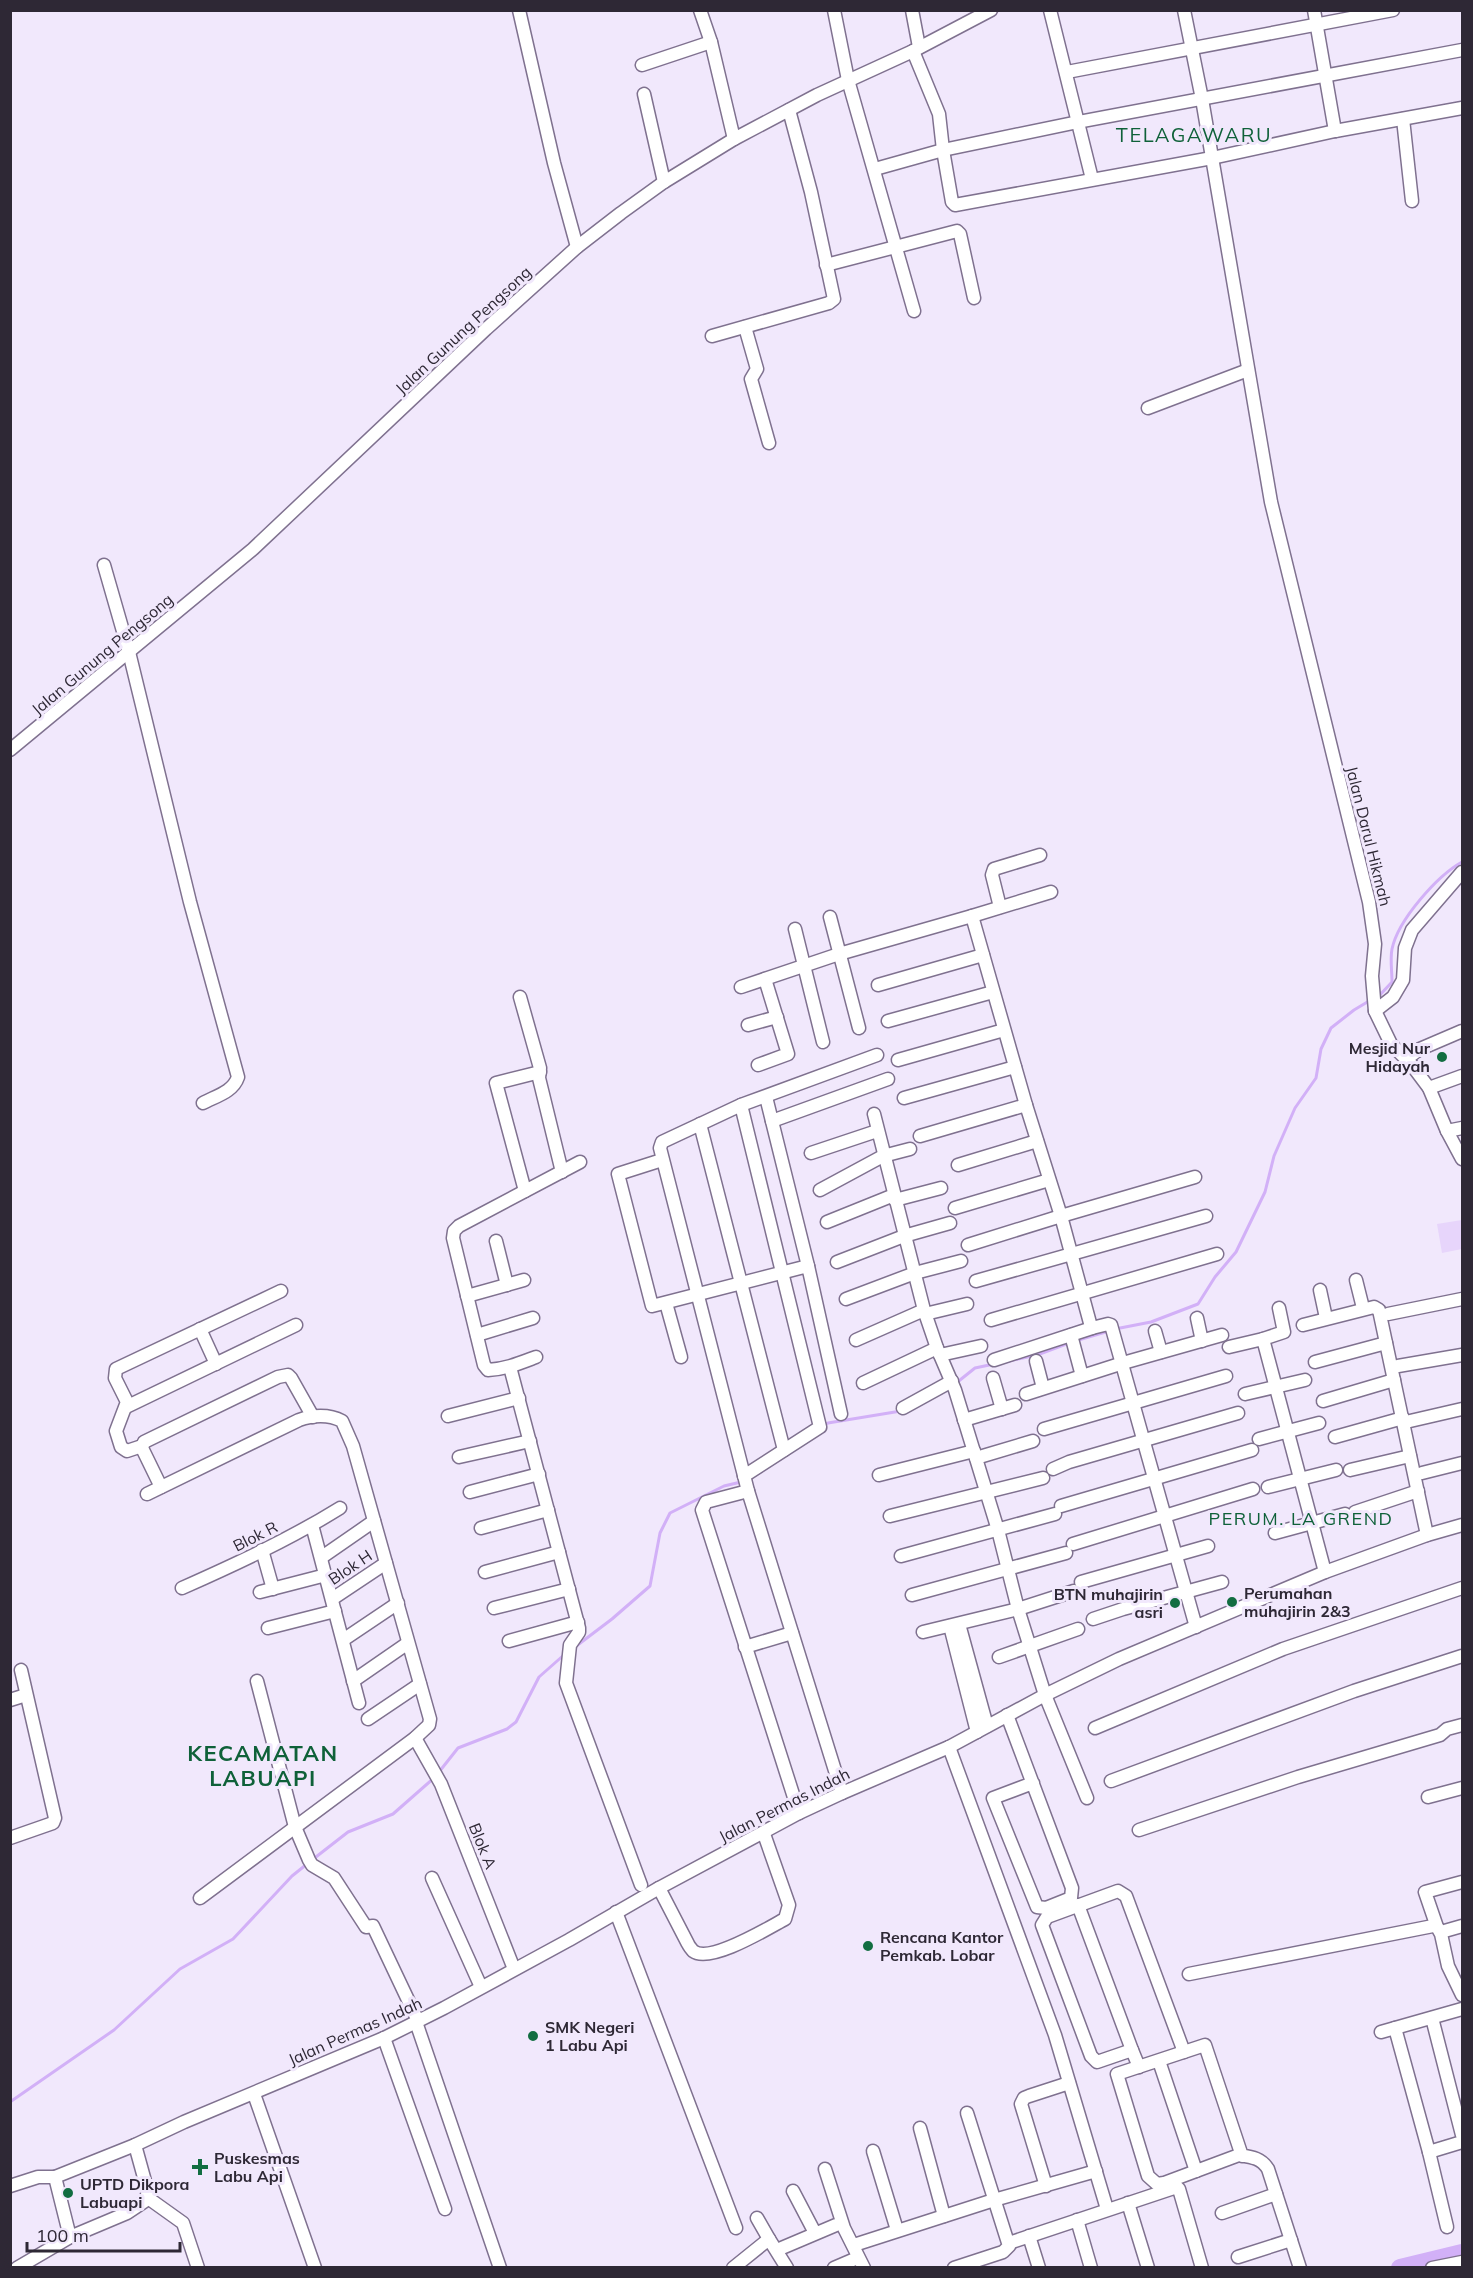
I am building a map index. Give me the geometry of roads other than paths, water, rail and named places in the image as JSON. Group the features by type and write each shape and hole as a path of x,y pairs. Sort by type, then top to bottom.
{"street":[{"path":"519,10 554,163 577,247"},
{"path":"700,10 711,42 735,139"},
{"path":"834,10 848,80 915,311"},
{"path":"912,10 916,49 939,114 952,202 955,205 1212,158 1335,131 1462,108"},
{"path":"1050,10 1092,180"},
{"name":"Jalan Darul Hikmah","path":"1184,10 1202,99 1271,502 1369,902 1375,944 1372,976 1374,1004 1391,1044 1429,1088 1462,1159"},
{"path":"1314,10 1335,131"},
{"path":"1066,72 1393,10"},
{"name":"Jalan Gunung Pengsong","path":"10,750 253,549 577,247 664,182 735,139 988,11"},
{"path":"642,65 711,42"},
{"path":"875,169 943,150 1078,122 1462,50"},
{"path":"644,94 664,182"},
{"path":"712,336 833,300 811,192 789,110"},
{"path":"1403,119 1412,201"},
{"path":"826,265 954,231 959,232 974,298"},
{"path":"745,327 757,369 751,379 769,443"},
{"path":"1148,408 1248,370"},
{"path":"104,564 129,652 190,902 238,1077 234,1086 203,1103"},
{"path":"1000,907 992,875 994,869 1040,855"},
{"path":"1374,1004 1393,998 1403,980 1405,948 1412,930 1462,872"},
{"path":"741,987 839,954 1051,892"},
{"path":"831,916 859,1028"},
{"path":"972,916 1026,1105 1061,1215 1092,1328"},
{"path":"795,929 823,1042"},
{"path":"878,985 983,955"},
{"path":"758,1065 788,1054 765,979"},
{"path":"888,1021 993,992"},
{"path":"520,997 540,1072 538,1078 562,1172"},
{"path":"748,1025 777,1017"},
{"path":"898,1060 1004,1030"},
{"path":"1406,1059 1420,1048 1462,1031"},
{"path":"842,1792 746,1484 660,1148 662,1142 741,1105 877,1055"},
{"path":"904,1098 1015,1066"},
{"path":"525,1191 496,1083 540,1072"},
{"path":"1429,1088 1462,1076"},
{"path":"772,1121 888,1079"},
{"path":"766,1097 808,1266 841,1414"},
{"path":"741,1105 820,1426 784,1450 746,1484 706,1502 702,1510 799,1814"},
{"path":"920,1136 1026,1105"},
{"path":"874,1114 924,1312 953,1385 975,1454 998,1530 1018,1609 1045,1695 1087,1798"},
{"path":"700,1124 784,1450"},
{"path":"1448,1131 1462,1128"},
{"path":"811,1153 877,1131"},
{"path":"958,1165 1037,1141"},
{"path":"820,1190 883,1156 910,1149"},
{"path":"662,1160 621,1171 618,1175 651,1304 654,1306 808,1266"},
{"path":"536,1357 510,1367 488,1370 484,1365 453,1238 454,1231 459,1226 580,1162"},
{"path":"968,1245 1061,1215 1195,1177"},
{"path":"955,1208 1049,1180"},
{"path":"827,1222 894,1198 941,1188"},
{"path":"976,1281 1206,1216"},
{"path":"837,1262 904,1236 950,1223"},
{"path":"496,1241 507,1285"},
{"path":"991,1320 1217,1254"},
{"path":"846,1299 915,1274 961,1261"},
{"path":"467,1296 524,1280"},
{"path":"1356,1280 1363,1308"},
{"path":"1320,1290 1326,1318"},
{"path":"281,1291 116,1369 115,1378 127,1402 116,1431 121,1447 127,1451 142,1446 144,1442 284,1375 291,1378 312,1417"},
{"path":"1388,1314 1462,1299"},
{"path":"666,1303 681,1357"},
{"path":"856,1340 924,1312 968,1304"},
{"path":"1303,1325 1363,1308 1374,1306 1378,1308 1394,1380 1406,1419 1410,1456 1427,1535"},
{"path":"1229,1347 1284,1332 1279,1308"},
{"path":"477,1335 533,1318"},
{"path":"1197,1318 1202,1341"},
{"path":"994,1360 1073,1341 1092,1328 1108,1324 1113,1330 1196,1627"},
{"path":"126,1407 296,1325"},
{"path":"200,1329 216,1364"},
{"path":"1155,1330 1161,1352"},
{"path":"1026,1394 1222,1335"},
{"path":"1263,1339 1325,1572"},
{"path":"1073,1341 1082,1376"},
{"path":"1315,1362 1386,1343"},
{"path":"863,1383 938,1352 981,1346"},
{"path":"1398,1366 1462,1355"},
{"path":"1036,1361 1043,1388"},
{"path":"510,1367 578,1622 579,1632 570,1650 566,1683 641,1885"},
{"path":"1044,1429 1226,1376"},
{"path":"993,1378 1002,1409"},
{"path":"1245,1394 1305,1380"},
{"path":"1323,1401 1394,1380"},
{"path":"903,1408 953,1385"},
{"path":"447,1416 519,1398"},
{"path":"964,1420 1015,1405"},
{"path":"1335,1437 1406,1419 1462,1409"},
{"path":"890,1516 1048,1474 1144,1439 1238,1413"},
{"path":"147,1494 299,1420 312,1417 334,1418 345,1424 375,1521 430,1722 416,1738 200,1898"},
{"path":"901,1556 998,1530 1255,1445 1288,1431 1319,1423"},
{"path":"459,1457 530,1441"},
{"path":"879,1475 1033,1441"},
{"path":"142,1446 161,1487"},
{"path":"1350,1470 1410,1456"},
{"path":"1422,1473 1462,1463"},
{"path":"1268,1487 1336,1470"},
{"path":"470,1492 539,1474"},
{"path":"912,1595 1008,1568 1253,1489"},
{"path":"1275,1533 1350,1513 1418,1491"},
{"name":"Blok R","path":"182,1588 262,1551 340,1509"},
{"path":"481,1528 548,1510"},
{"path":"322,1557 375,1521"},
{"path":"312,1525 359,1702"},
{"name":"Jalan Permas Indah","path":"10,2186 38,2177 55,2177 384,2038 514,1969 658,1888 799,1814 842,1792 949,1747 1045,1695 1119,1659 1325,1572 1427,1535 1462,1525"},
{"path":"923,1632 1018,1609 1102,1577 1208,1546"},
{"path":"262,1551 273,1589"},
{"path":"485,1572 559,1552"},
{"name":"Blok H","path":"268,1628 334,1605 386,1563"},
{"path":"260,1592 326,1575"},
{"path":"1093,1619 1222,1582"},
{"path":"1095,1728 1283,1649 1462,1588"},
{"path":"494,1608 569,1589"},
{"path":"343,1640 398,1603"},
{"path":"509,1641 578,1622"},
{"path":"954,1625 982,1729"},
{"path":"999,1657 1078,1629"},
{"path":"745,1647 792,1633"},
{"path":"353,1681 408,1643"},
{"path":"1111,1781 1354,1690 1462,1656"},
{"path":"10,1838 53,1823 54,1818 21,1670"},
{"path":"257,1681 295,1827 310,1862 334,1878 366,1927 373,1926 417,2022 500,2268"},
{"path":"368,1719 420,1684"},
{"path":"10,1700 26,1695"},
{"path":"1007,1715 1033,1783 1072,1888 1071,1898 1046,1908 1036,1907 993,1798 1033,1783"},
{"path":"1139,1830 1298,1777 1440,1735 1448,1729 1462,1725"},
{"name":"Blok A","path":"416,1738 441,1784 514,1969"},
{"path":"949,1747 1055,2035 1107,2209"},
{"path":"1428,1797 1462,1788"},
{"path":"629,1904 630,1893 641,1885 648,1884 658,1888 688,1944 693,1951 700,1954 723,1950 785,1919 789,1905 764,1834"},
{"path":"432,1878 481,1987"},
{"path":"1462,1882 1425,1892 1439,1930 1445,1958 1459,1977 1462,1995"},
{"path":"1132,2050 1097,2062 1091,2056 1042,1925 1047,1917 1118,1891 1126,1896 1184,2052"},
{"path":"1078,1905 1138,2067"},
{"path":"616,1911 736,2228"},
{"path":"1189,1974 1426,1927 1439,1930 1462,1926"},
{"path":"1382,2032 1462,2009"},
{"path":"1432,2018 1462,2134"},
{"path":"1395,2028 1447,2227"},
{"path":"384,2038 445,2208"},
{"path":"1242,2156 1205,2045 1117,2074 1148,2176 1157,2184 1242,2156 1263,2162 1268,2169 1300,2268"},
{"path":"1159,2061 1196,2171"},
{"path":"1046,2186 1022,2114 1021,2104 1024,2098 1069,2083"},
{"path":"254,2094 315,2268"},
{"path":"954,2268 1003,2252 1008,2249 1009,2243 967,2113"},
{"path":"920,2128 944,2216"},
{"path":"1428,2152 1462,2142"},
{"path":"135,2145 148,2198 183,2223 198,2268"},
{"path":"873,2151 897,2230"},
{"path":"825,2169 844,2228 854,2245 859,2263 834,2268"},
{"path":"854,2245 994,2200 1096,2171"},
{"path":"55,2177 70,2237"},
{"path":"1009,2243 1107,2209 1179,2188 1202,2268"},
{"path":"794,2191 815,2234"},
{"path":"1222,2212 1276,2194"},
{"path":"17,2268 70,2237 127,2213 148,2198"},
{"path":"1128,2204 1148,2268"},
{"path":"757,2218 787,2268"},
{"path":"1077,2220 1091,2268"},
{"path":"777,2250 836,2224"},
{"path":"1029,2236 1039,2268"},
{"path":"733,2268 769,2239"},
{"path":"1238,2257 1291,2240"},
{"path":"1432,2268 1462,2262"}],"waterway":[{"path":"1378,997 1392,982 1392,949 1410,912 1441,877 1462,862"},
{"path":"1115,1329 1151,1322 1198,1304 1215,1277 1236,1252 1265,1192 1274,1156 1295,1108 1316,1078 1321,1049 1331,1028 1369,1001"},
{"path":"1075,1341 1109,1331"},
{"path":"1009,1361 1037,1355 1069,1343"},
{"path":"955,1384 975,1368 994,1364"},
{"path":"823,1426 828,1423 901,1411"},
{"path":"748,1480 785,1456"},
{"path":"575,1647 650,1586 660,1533 670,1513 724,1486 741,1482"},
{"path":"439,1772 458,1748 507,1729 516,1722 539,1677 565,1654"},
{"path":"312,1860 348,1832 393,1814 435,1777"},
{"path":"10,2102 114,2030 180,1969 233,1939 292,1876 307,1864"},
{"path":"1400,2268 1462,2253"}],"place":[{"name":"Mesjid Nur Hidayah","path":"1442,1057"},
{"name":"Perumahan muhajirin 2&3","path":"1232,1602"},
{"name":"BTN muhajirin asri","path":"1175,1603"},
{"name":"Rencana Kantor Pemkab. Lobar","path":"868,1946"},
{"name":"SMK Negeri 1 Labu Api","path":"533,2036"},
{"name":"Puskesmas Labu Api","path":"200,2167"},
{"name":"UPTD Dikpora Labuapi","path":"68,2193"}],"district":[{"name":"TELAGAWARU","path":"1194,135"},
{"name":"PERUM. LA GREND","path":"1301,1519"},
{"name":"KECAMATAN LABUAPI","path":"263,1766"}]}
